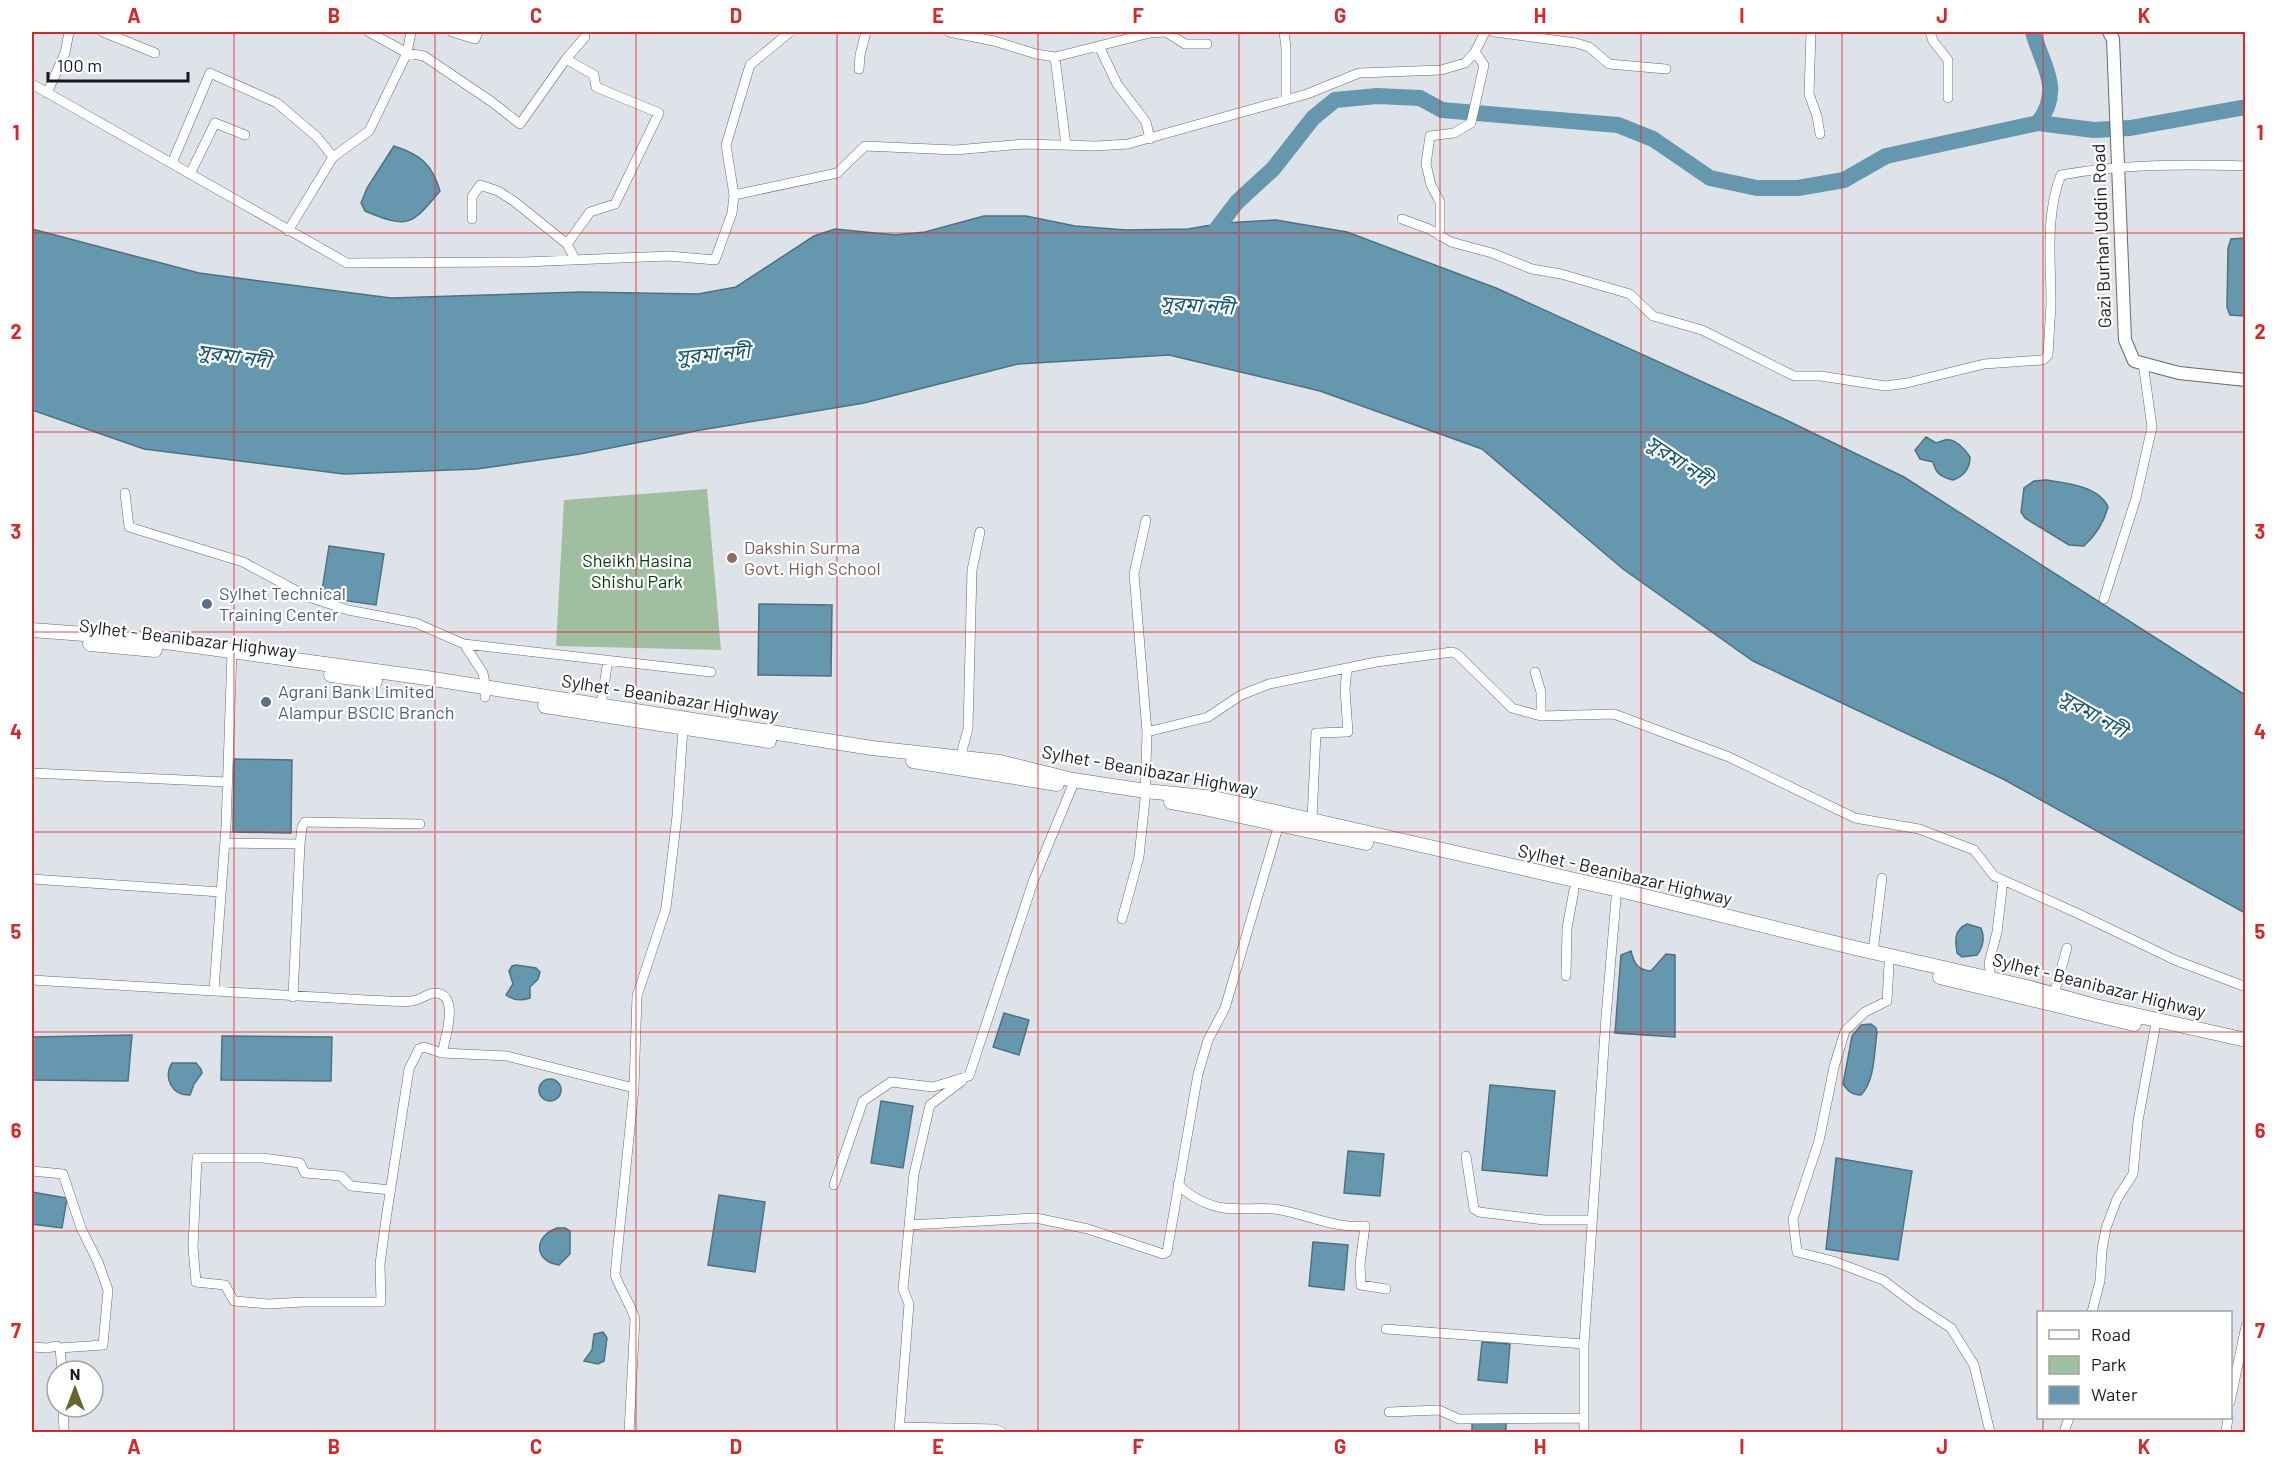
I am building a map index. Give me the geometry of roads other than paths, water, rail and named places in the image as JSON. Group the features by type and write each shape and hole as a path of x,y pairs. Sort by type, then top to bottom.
{"main road":[{"name":"Sylhet - Beanibazar Highway","path":"32,634 154,645 381,677 683,728 1072,787 1146,795 1214,798 1632,894 2054,994 2095,1006 2246,1040"},
{"name":"Sylhet - Beanibazar Highway","path":"486,693 601,705 872,748 1000,762 1616,899 2109,1019 2246,1048"}],"street":[{"path":"47,93 65,53 67,32"},
{"path":"103,32 155,53"},
{"path":"369,32 407,53 424,56 520,124 566,59 585,37"},
{"path":"288,231 333,157 369,131 407,53 411,32"},
{"path":"452,32 475,39 478,32"},
{"path":"32,84 347,263 524,262 669,256 716,260 732,213 734,195 726,145 750,64 790,32"},
{"path":"859,69 866,32"},
{"path":"949,32 1055,57 1150,33 1166,32 1185,44 1207,44"},
{"path":"1284,32 1286,99"},
{"path":"734,195 837,173 866,147 955,150 1023,144 1128,144 1307,94 1359,73 1441,70 1465,63 1475,52 1485,32"},
{"path":"1494,32 1576,43 1589,47 1609,64 1666,69"},
{"path":"1811,32 1809,94 1817,116 1820,134"},
{"path":"1930,32 1933,41 1948,60 1948,98"},
{"name":"Gazi Burhan Uddin Road","path":"2109,32 2113,39 2125,340 2134,361 2143,363"},
{"path":"1099,46 1117,84 1146,122 1150,139"},
{"path":"1440,236 1440,202 1431,185 1426,164 1431,136 1454,133 1471,123 1484,65 1475,52"},
{"path":"1055,57 1066,145"},
{"path":"566,59 594,75 596,87 659,113 615,204 590,212 567,244"},
{"path":"172,164 210,74 277,104 317,137 333,157"},
{"path":"190,174 216,123 245,135"},
{"path":"1402,219 1451,242 1492,253 1532,269 1561,274 1630,294 1653,316 1702,330 1794,375 1821,376 1885,386 1907,383 1984,364 2043,360 2048,355 2051,303 2050,252 2054,193 2061,175 2117,161 2246,166"},
{"path":"472,219 472,197 480,185 498,191 515,201 567,244 575,259"},
{"path":"2104,599 2136,498 2152,427 2143,363 2179,374 2246,380"},
{"path":"125,493 129,527 243,562 306,596 348,610 416,623 464,644 711,672"},
{"path":"1122,919 1139,857 1146,795 1147,732 1134,574 1146,520"},
{"path":"960,758 968,729 972,570 980,532"},
{"path":"464,644 483,673 486,693"},
{"path":"1147,732 1208,717 1241,695 1269,684 1347,668 1452,651 1512,708 1541,716 1614,714 1729,757 1856,818 1919,829 1974,850 1994,876 2175,960 2246,987"},
{"path":"214,990 225,843 232,656"},
{"path":"601,705 608,660"},
{"path":"1299,828 1312,819 1316,733 1348,732 1345,689 1347,668"},
{"path":"1535,672 1541,692 1541,716"},
{"path":"629,1432 635,1319 630,1303 622,1295 615,1275 634,1088 637,996 666,908 677,816 683,728"},
{"path":"32,773 227,782"},
{"path":"1002,1432 995,1429 899,1430 909,1304 903,1289 914,1174 930,1105 969,1076 1020,928 1034,879 1072,787"},
{"path":"292,997 300,844 302,827 305,822 420,824"},
{"path":"909,1224 1036,1218 1088,1229 1163,1254 1169,1248 1198,1074 1209,1040 1225,1008 1279,824"},
{"path":"225,843 300,844"},
{"path":"1872,952 1882,878"},
{"path":"32,879 220,892"},
{"path":"1991,979 1989,963 1997,932 2003,880"},
{"path":"1566,976 1567,928 1574,890"},
{"path":"1584,1432 1584,1344 1616,899"},
{"path":"2054,994 2067,948"},
{"path":"1889,964 1887,1001 1865,1012 1845,1031 1834,1067 1819,1141 1793,1220 1797,1252 1833,1261 1883,1280 1951,1328 1974,1365 1990,1432"},
{"path":"32,980 214,990 292,997 414,1001 433,993 441,995 448,1001 450,1014 442,1053"},
{"path":"2092,1311 2100,1281 2106,1228 2116,1199 2133,1174 2138,1121 2155,1028"},
{"path":"390,1190 351,1186 341,1176 305,1173 300,1163 263,1158 197,1158 193,1246 196,1282 225,1285 234,1301 269,1304 381,1302 380,1264 390,1190 409,1069 419,1048 424,1047 442,1053 507,1056 634,1088"},
{"path":"834,1185 863,1101 891,1082 933,1087 969,1076"},
{"path":"1466,1156 1474,1209 1479,1212 1544,1220 1592,1220"},
{"path":"32,1171 63,1174 81,1228 98,1262 108,1290 104,1345 32,1347"},
{"path":"1178,1184 1187,1194 1217,1207 1246,1210 1274,1209 1351,1228 1365,1226 1360,1264 1361,1285 1386,1289"},
{"path":"2232,1390 2238,1354 2246,1326"},
{"path":"1386,1329 1584,1344"},
{"path":"60,1348 61,1359"},
{"path":"1389,1412 1439,1410 1459,1419 1584,1418"}],"water":[{"path":"394,146 411,153 424,162 433,174 440,191 422,211 408,221 400,222 379,217 365,211 361,203 367,188"},
{"name":"সুরমা নদী","path":"984,216 1026,216 1075,226 1126,230 1188,229 1223,223 1276,220 1347,232 1496,288 1782,418 1904,477 2245,695 2245,913 2003,779 1753,661 1623,569 1482,449 1320,391 1169,355 1018,364 864,403 701,430 580,454 477,469 344,474 144,449 32,410 32,229 199,273 391,298 581,292 698,294 736,287 814,236 835,229 895,235 925,232"},
{"path":"2245,238 2245,316 2230,315 2227,307 2228,248 2231,239"},
{"path":"1926,437 1936,443 1945,440 1956,442 1963,448 1970,457 1968,468 1963,474 1953,480 1949,479 1937,472 1933,462 1920,459 1915,450"},
{"path":"2046,480 2072,484 2090,490 2104,500 2108,507 2104,518 2084,546 2069,545 2025,518 2021,512 2024,488 2034,481"},
{"path":"329,546 384,554 376,605 321,597"},
{"path":"759,604 832,605 831,676 758,675"},
{"path":"234,759 292,760 291,833 233,832"},
{"path":"1967,924 1981,928 1983,942 1977,955 1962,957 1957,953 1956,936"},
{"path":"1631,951 1637,966 1651,971 1666,954 1675,955 1675,1037 1615,1033 1621,955"},
{"path":"512,966 536,968 540,972 538,979 530,987 530,998 524,1000 506,995 513,984 509,971"},
{"path":"1004,1013 1029,1020 1019,1055 993,1047"},
{"path":"1871,1024 1876,1028 1877,1033 1871,1074 1866,1089 1861,1095 1855,1094 1843,1084 1852,1036 1861,1025"},
{"path":"132,1035 128,1081 32,1080 32,1037"},
{"path":"222,1036 332,1037 331,1081 221,1080"},
{"path":"172,1063 196,1063 201,1069 202,1073 190,1095 178,1093 171,1085 168,1074"},
{"path":"550,1079 558,1082 561,1090 558,1098 550,1101 542,1098 539,1090 542,1082"},
{"path":"1490,1085 1555,1091 1547,1176 1482,1170"},
{"path":"881,1101 913,1106 903,1168 871,1163"},
{"path":"1348,1151 1384,1154 1380,1196 1344,1193"},
{"path":"1836,1158 1912,1171 1898,1260 1826,1249"},
{"path":"32,1192 67,1198 62,1228 32,1224"},
{"path":"719,1195 765,1202 755,1272 708,1265"},
{"path":"557,1228 570,1231 570,1254 559,1265 544,1259 540,1248 544,1237"},
{"path":"1313,1242 1348,1245 1344,1290 1309,1286"},
{"path":"603,1332 607,1338 604,1361 598,1364 584,1361 592,1350 594,1334"},
{"path":"1482,1342 1510,1344 1507,1383 1478,1380"},
{"path":"1472,1422 1506,1423 1506,1432 1472,1432"}],"waterway":[{"path":"1208,240 1237,202 1273,169 1313,118 1335,100 1377,96 1420,98 1442,110 1618,125 1653,139 1710,178 1757,188 1798,188 1844,180 1886,156 2038,123 2046,110 2050,88 2049,77 2033,32"},
{"path":"2038,123 2094,130 2130,128 2246,107"}],"place":[{"name":"Dakshin Surma Govt. High School","path":"732,558"},
{"name":"Sylhet Technical Training Center","path":"207,604"},
{"name":"Agrani Bank Limited Alampur BSCIC Branch","path":"266,702"}],"park label":[{"name":"Sheikh Hasina Shishu Park","path":"637,571"}]}
